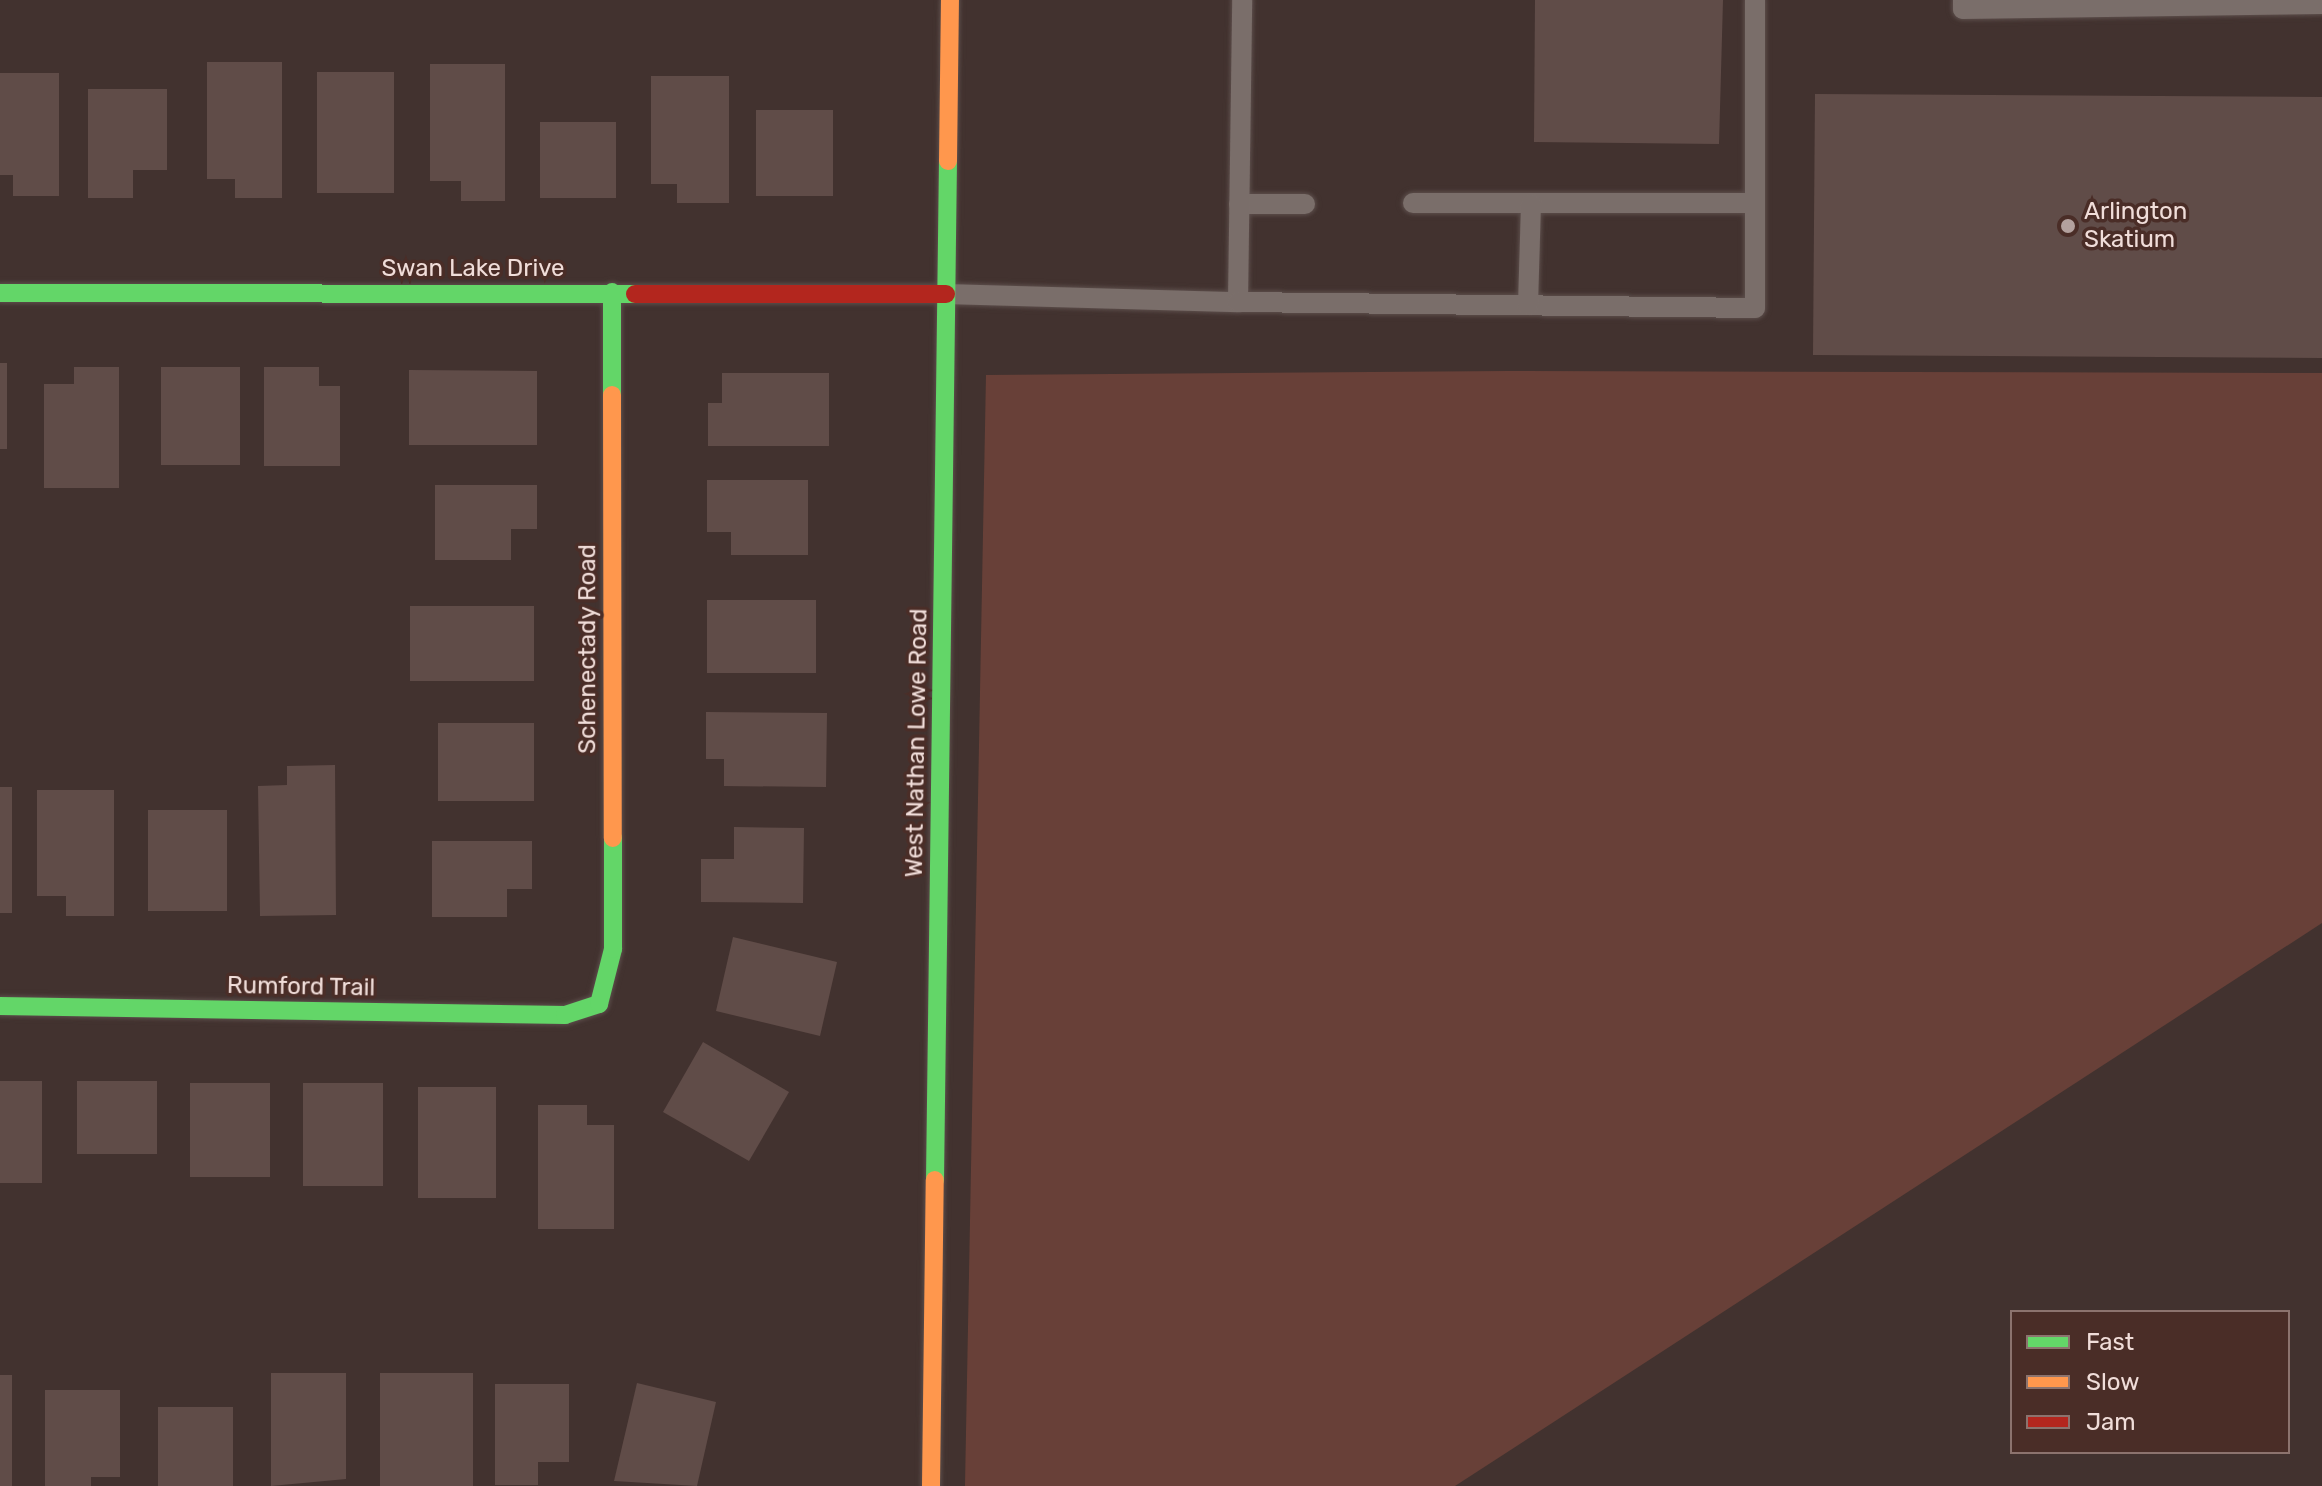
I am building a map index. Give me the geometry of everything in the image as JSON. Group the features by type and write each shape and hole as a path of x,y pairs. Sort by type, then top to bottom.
{"street":[{"name":"West Nathan Lowe Road","path":"931,1486 950,0"},
{"name":"Schenectady Road","path":"599,1004 613,949 612,292"},
{"name":"Swan Lake Drive","path":"0,293 946,294"},
{"name":"Rumford Trail","path":"0,1006 565,1015 599,1004"}],"lane":[{"path":"1238,302 1242,0"},
{"path":"946,294 1238,302 1755,308 1755,0"},
{"path":"1963,0 1963,9 2322,4"},
{"path":"1413,203 1755,203"},
{"path":"1239,204 1305,204"},
{"path":"1528,305 1531,204"}],"shaded area":[{"path":"1506,371 2322,373 2322,923 1455,1486 965,1486 986,375"}],"building":[{"path":"1535,0 1723,0 1719,144 1534,142"},
{"path":"207,62 282,62 282,198 235,198 235,179 207,179"},
{"path":"430,64 505,64 505,201 461,201 461,181 430,181"},
{"path":"317,72 394,72 394,193 317,193"},
{"path":"0,73 59,73 59,196 13,196 13,175 0,175"},
{"path":"651,76 729,76 729,203 677,203 677,184 651,184"},
{"path":"88,89 167,89 167,170 133,170 133,198 88,198"},
{"name":"Arlington Skatium","path":"1815,94 2322,97 2322,358 1813,355"},
{"path":"756,110 833,110 833,196 756,196"},
{"path":"540,122 616,122 616,198 540,198"},
{"path":"0,363 7,363 7,449 0,449"},
{"path":"74,367 119,367 119,488 44,488 44,384 74,384"},
{"path":"161,367 240,367 240,465 161,465"},
{"path":"264,367 319,367 319,386 340,386 340,466 264,466"},
{"path":"409,370 537,371 537,445 409,445"},
{"path":"722,373 829,373 829,446 708,446 708,403 722,403"},
{"path":"707,480 808,480 808,555 731,555 731,532 707,532"},
{"path":"435,485 537,485 537,529 511,529 511,560 435,560"},
{"path":"707,600 816,600 816,673 707,673"},
{"path":"410,606 534,606 534,681 410,681"},
{"path":"706,712 827,713 826,787 724,786 724,759 706,759"},
{"path":"438,723 534,723 534,801 438,801"},
{"path":"335,765 336,915 260,916 258,786 287,785 287,766"},
{"path":"0,787 12,787 12,913 0,913"},
{"path":"37,790 114,790 114,916 66,916 66,896 37,896"},
{"path":"148,810 227,810 227,911 148,911"},
{"path":"734,827 804,828 803,903 701,902 701,859 734,859"},
{"path":"432,841 532,841 532,889 507,889 507,917 432,917"},
{"path":"733,937 837,962 820,1036 716,1011"},
{"path":"703,1042 789,1092 749,1161 663,1112"},
{"path":"0,1081 42,1081 42,1183 0,1183"},
{"path":"77,1081 157,1081 157,1154 77,1154"},
{"path":"190,1083 270,1083 270,1177 190,1177"},
{"path":"303,1083 383,1083 383,1186 303,1186"},
{"path":"418,1087 496,1087 496,1198 418,1198"},
{"path":"538,1105 587,1105 587,1125 614,1125 614,1229 538,1229"},
{"path":"271,1373 346,1373 346,1479 271,1486"},
{"path":"380,1373 473,1373 473,1486 380,1486"},
{"path":"0,1375 12,1375 12,1486 0,1486"},
{"path":"637,1383 716,1402 697,1486 614,1481"},
{"path":"495,1384 569,1384 569,1462 538,1462 538,1485 495,1485"},
{"path":"45,1390 120,1390 120,1477 91,1477 91,1486 45,1486"},
{"path":"158,1407 233,1407 233,1486 158,1486"}],"traffic: fast":[{"path":"935,1180 948,161"},
{"path":"612,292 612,395"},
{"path":"0,293 635,294"},
{"path":"0,1006 565,1015 599,1004 613,949 613,838"}],"traffic: slow":[{"path":"948,161 950,0"},
{"path":"612,395 613,838"},
{"path":"931,1486 935,1180"}],"traffic: jam":[{"path":"635,294 946,294"}],"place":[{"name":"Arlington Skatium","path":"2068,226"}]}
